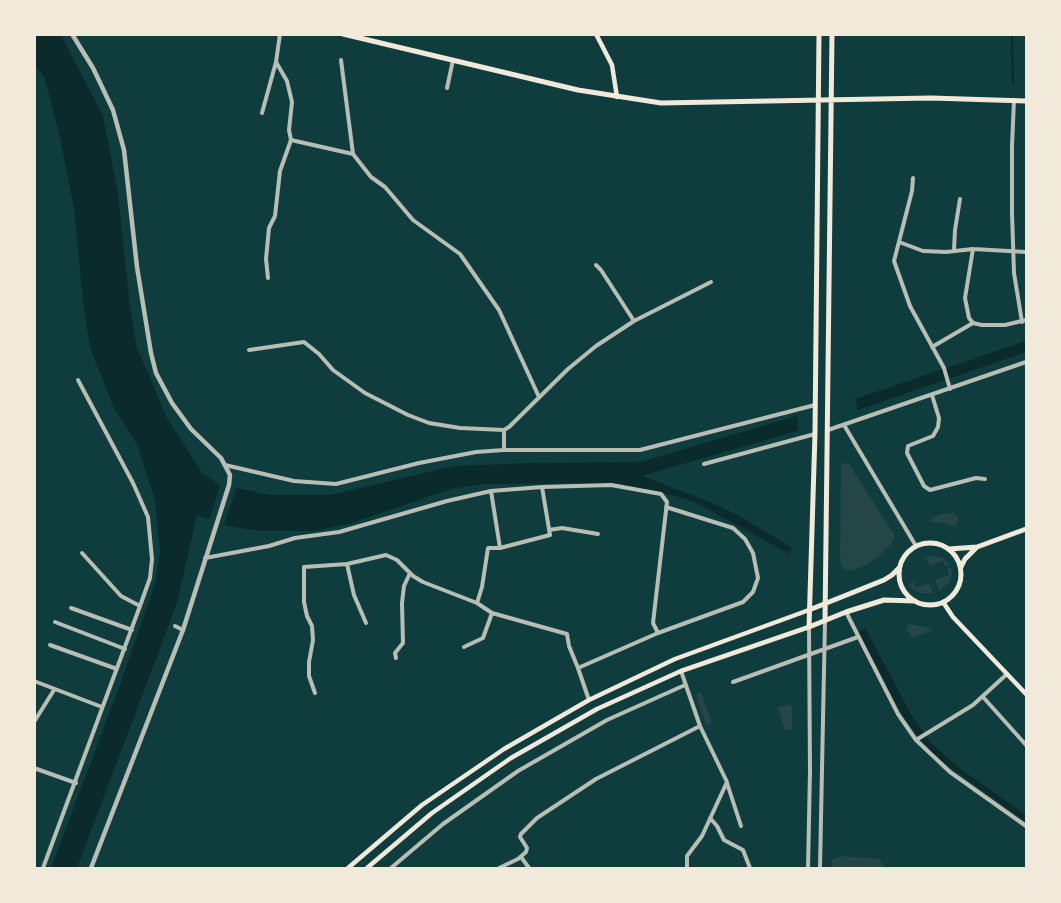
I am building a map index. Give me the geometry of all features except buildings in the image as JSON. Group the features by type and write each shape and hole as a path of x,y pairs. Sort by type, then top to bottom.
{"main road":[{"path":"343,34 578,90 662,103 931,98 1026,101"},
{"path":"596,34 612,65 617,97"},
{"path":"809,627 816,433 819,34"},
{"path":"825,621 832,34"},
{"path":"348,868 431,799 504,749 589,700 675,659 884,580 892,576 909,551 916,546 933,543 949,549 976,547 1026,529"},
{"path":"367,868 432,813 511,758 597,709 681,671 884,600 915,601 933,605 943,602 950,598 960,584 961,567 976,547"},
{"path":"949,549 961,567"},
{"path":"900,566 900,582 908,596 915,601"},
{"path":"943,602 953,617 1026,694"}],"street":[{"path":"72,34 93,68 112,110 124,150 137,267 150,354 156,373 172,403 191,429 221,458 230,475 229,485 183,630 91,868"},
{"path":"262,113 276,62 280,34"},
{"path":"341,60 353,154 371,177 385,187 413,220 460,254 499,310 539,397"},
{"path":"447,88 453,60"},
{"path":"268,278 266,259 269,228 274,216 279,171 291,140 289,130 292,102 287,81 276,62"},
{"path":"932,347 973,323 993,325 1024,321 1014,273 1012,146 1014,100"},
{"path":"291,140 353,154"},
{"path":"913,178 912,191 894,261 910,306 944,368 950,389"},
{"path":"954,250 960,199"},
{"path":"899,242 923,251 946,252 973,249 1026,252"},
{"path":"973,249 965,298 969,318 973,323"},
{"path":"596,265 634,321"},
{"path":"249,350 304,342 333,370 365,393 408,415 429,423 460,428 504,430 568,369 596,346 634,321 711,282"},
{"path":"828,430 1026,362"},
{"path":"43,868 76,783 102,706 141,613 140,606 150,578 152,543 148,517 133,483 78,380"},
{"path":"932,395 939,418 938,427 933,436 908,446 907,453 924,486 930,490 976,478 985,480"},
{"path":"225,465 294,481 328,484 476,452 640,450 815,405"},
{"path":"844,425 916,546"},
{"path":"504,430 504,450"},
{"path":"704,464 816,433"},
{"path":"205,558 269,546 295,538 339,532 447,501 491,491 611,485 661,494 667,502 653,623 658,633"},
{"path":"477,603 488,548 500,548 550,535 542,487"},
{"path":"491,491 500,548"},
{"path":"578,668 658,633 743,602 753,592 758,578 753,553 745,539 734,528 666,507"},
{"path":"549,530 562,528 598,534"},
{"path":"82,553 122,596 140,606"},
{"path":"315,693 309,676 309,662 314,640 304,602 304,567 347,564 386,555 397,560 423,582 477,603 492,613 567,634 569,646 589,700"},
{"path":"347,564 354,595 366,623"},
{"path":"396,658 395,653 403,643 402,603 404,586 410,573"},
{"path":"71,608 132,630"},
{"path":"846,612 898,714 917,739 950,772 1026,826"},
{"path":"464,647 483,638 492,613"},
{"path":"820,868 825,621"},
{"path":"55,622 125,650"},
{"path":"175,626 183,630"},
{"path":"808,868 809,627"},
{"path":"733,682 858,637"},
{"path":"50,645 118,669"},
{"path":"681,671 700,726 737,806 741,826"},
{"path":"917,739 973,705 1008,674"},
{"path":"34,681 102,706"},
{"path":"391,868 443,824 518,771 606,720 685,685"},
{"path":"34,722 54,690"},
{"path":"983,697 1026,745"},
{"path":"499,868 520,857 527,848 520,837 521,834 537,818 596,779 700,726"},
{"path":"34,768 76,783"},
{"path":"687,868 687,856 702,836 727,782"},
{"path":"710,818 724,840 743,850 750,868"},
{"path":"520,857 529,868"}],"shaded area":[{"path":"35,35 60,35 62,37 103,116 118,194 136,345 167,418 202,473 219,484 269,495 331,495 454,466 640,462 855,399 1026,341 1026,352 797,431 642,476 708,501 741,517 792,548 789,554 695,502 657,491 616,483 486,484 454,488 352,523 316,531 262,531 227,526 197,515 177,603 77,868 51,868 155,584 160,551 155,500 137,444 114,408 90,348 74,209 60,137 38,53 35,50"},
{"path":"844,463 849,464 895,536 891,544 877,558 850,571 843,568 840,561 841,466"},
{"path":"954,513 958,517 955,527 930,520 941,514"},
{"path":"926,557 943,558 950,565 945,566 943,561 930,566"},
{"path":"951,567 952,575 949,582 939,591 935,580 949,575 947,569"},
{"path":"914,582 916,588 929,583 933,593 921,593 914,590 908,584"},
{"path":"909,624 932,630 913,638 906,629"},
{"path":"865,628 912,716 930,742 959,768 1026,815 1026,822 936,757 917,735 901,713 858,632"},
{"path":"701,692 712,723 706,725 696,694"},
{"path":"789,704 792,708 792,729 785,731 778,708"},
{"path":"841,856 879,859 885,868 832,868 832,860"}],"pier":[{"path":"855,398 858,411 799,432 797,415"},
{"path":"221,482 237,487 224,525 209,520"}],"waterway":[{"path":"1012,34 1013,83"},
{"path":"34,53 50,73"}]}
